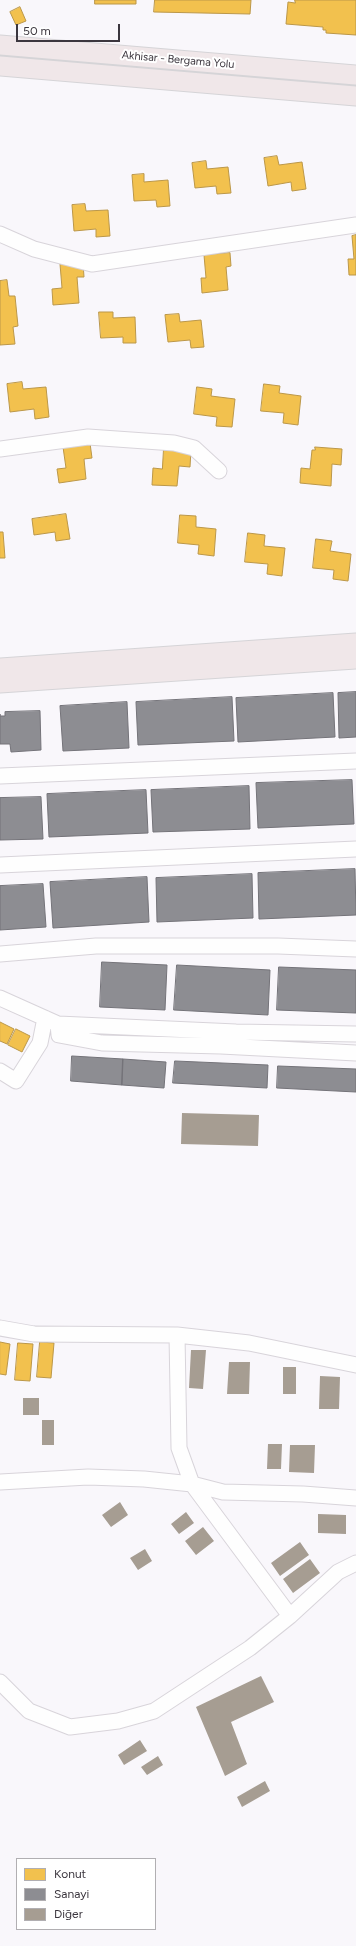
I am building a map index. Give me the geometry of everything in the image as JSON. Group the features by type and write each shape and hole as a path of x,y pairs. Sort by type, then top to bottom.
{"main road":[{"name":"Akhisar - Bergama Yolu","path":"0,45 356,75"},
{"name":"Akhisar - Bergama Yolu","path":"0,66 356,96"},
{"path":"0,668 356,643"},
{"path":"0,683 356,659"}],"street":[{"path":"0,234 34,249 92,264 356,225"},
{"path":"0,449 88,437 174,443 194,448 219,471"},
{"path":"0,776 356,762"},
{"path":"0,865 356,849"},
{"path":"0,954 96,946 278,946 356,949"},
{"path":"0,998 52,1021 236,1032 356,1034"},
{"path":"52,1021 59,1036 102,1043 221,1046 356,1053"},
{"path":"0,1070 16,1081 52,1021"},
{"path":"0,1328 34,1334 177,1334 249,1343 356,1365"},
{"path":"177,1334 179,1448 192,1484 290,1616"},
{"path":"0,1482 88,1477 144,1479 192,1484 223,1492 303,1494 356,1498"},
{"path":"0,1682 29,1711 70,1728 118,1721 154,1711 250,1648 290,1616 338,1572 356,1563"}],"building: Konut":[{"path":"95,0 136,0 136,4 95,4"},
{"path":"155,0 251,0 250,14 154,12"},
{"path":"295,0 356,0 356,35 326,33 326,30 323,30 323,27 286,24 288,2 295,3"},
{"path":"20,7 26,21 16,25 10,12"},
{"path":"277,156 279,165 302,162 306,189 292,191 291,182 268,186 264,158"},
{"path":"206,161 207,169 228,167 231,193 217,194 216,186 195,188 192,163"},
{"path":"144,174 144,182 168,180 170,206 157,207 156,200 134,201 132,175"},
{"path":"85,204 86,211 108,210 110,236 96,237 96,229 74,231 72,205"},
{"path":"356,235 356,275 349,275 348,259 354,259 352,236"},
{"path":"230,253 231,266 226,267 228,290 202,293 201,278 206,278 204,255"},
{"path":"83,263 84,277 77,277 79,303 53,305 52,289 62,288 60,264"},
{"path":"7,280 9,296 15,296 18,326 13,327 15,344 0,345 0,281"},
{"path":"99,312 113,312 113,318 135,317 136,343 123,343 123,337 101,338"},
{"path":"179,314 180,322 201,320 204,347 191,348 190,340 168,342 165,315"},
{"path":"22,382 23,389 46,387 49,417 35,419 34,409 10,412 7,384"},
{"path":"264,384 280,386 279,393 301,396 298,425 283,423 284,413 261,411"},
{"path":"197,387 212,389 211,396 235,399 232,427 216,426 217,417 194,414"},
{"path":"90,443 92,458 84,459 86,479 59,483 57,469 66,468 63,447"},
{"path":"315,447 342,449 341,465 332,464 331,486 300,483 301,468 310,469 312,450 315,450"},
{"path":"164,448 191,450 190,467 179,466 177,486 152,485 153,468 162,469"},
{"path":"66,514 70,539 56,541 55,532 34,535 32,519"},
{"path":"180,515 196,516 196,527 216,529 214,556 198,554 199,545 178,543"},
{"path":"0,532 3,532 5,558 0,558"},
{"path":"248,533 265,535 264,546 285,548 282,576 267,574 268,564 245,562"},
{"path":"316,539 332,541 330,551 351,554 348,581 333,579 334,570 313,568"},
{"path":"0,1022 14,1029 7,1044 0,1041"},
{"path":"16,1029 30,1036 22,1052 8,1045"},
{"path":"0,1342 10,1344 6,1375 0,1374"},
{"path":"40,1342 54,1343 51,1378 37,1377"},
{"path":"18,1343 33,1344 30,1381 15,1380"}],"building: Sanayi":[{"path":"356,692 356,737 339,738 338,693"},
{"path":"333,693 335,737 238,742 236,698"},
{"path":"232,697 234,741 138,745 136,702"},
{"path":"127,702 129,748 63,751 60,706"},
{"path":"40,711 41,750 11,752 10,744 0,744 0,716 5,716 5,712"},
{"path":"352,780 354,824 258,828 256,783"},
{"path":"249,786 250,829 153,832 151,790"},
{"path":"146,790 148,833 49,837 47,794"},
{"path":"41,797 43,839 0,840 0,798"},
{"path":"355,869 356,915 259,919 258,873"},
{"path":"252,874 253,918 157,922 156,878"},
{"path":"147,877 149,922 53,928 50,882"},
{"path":"43,884 46,927 0,930 0,886"},
{"path":"102,962 167,965 165,1010 100,1007"},
{"path":"177,965 270,970 268,1015 174,1010"},
{"path":"279,967 356,970 356,1013 277,1010"},
{"path":"72,1056 123,1059 122,1085 71,1081"},
{"path":"123,1059 166,1062 164,1088 122,1085"},
{"path":"175,1061 268,1065 267,1088 173,1083"},
{"path":"278,1066 356,1069 356,1092 277,1088"}],"building: Diğer":[{"path":"182,1113 259,1115 258,1146 181,1144"},
{"path":"191,1350 206,1350 203,1389 189,1388"},
{"path":"229,1362 250,1362 249,1394 227,1394"},
{"path":"283,1367 296,1367 296,1394 283,1394"},
{"path":"320,1376 340,1377 339,1409 319,1409"},
{"path":"23,1398 39,1398 39,1415 23,1415"},
{"path":"42,1420 54,1420 54,1445 42,1445"},
{"path":"268,1444 282,1444 281,1469 267,1469"},
{"path":"290,1445 315,1445 314,1473 289,1472"},
{"path":"120,1502 128,1515 111,1527 102,1515"},
{"path":"186,1512 194,1523 179,1534 171,1524"},
{"path":"318,1514 346,1515 346,1534 318,1533"},
{"path":"203,1527 214,1541 196,1555 185,1541"},
{"path":"300,1542 309,1555 280,1576 271,1563"},
{"path":"145,1549 152,1561 138,1570 130,1558"},
{"path":"310,1559 320,1573 293,1593 283,1579"},
{"path":"261,1676 274,1702 231,1722 247,1764 225,1776 196,1707"},
{"path":"140,1740 147,1751 124,1765 118,1755"},
{"path":"158,1756 163,1765 147,1775 141,1767"},
{"path":"265,1781 270,1791 242,1807 237,1797"}]}
